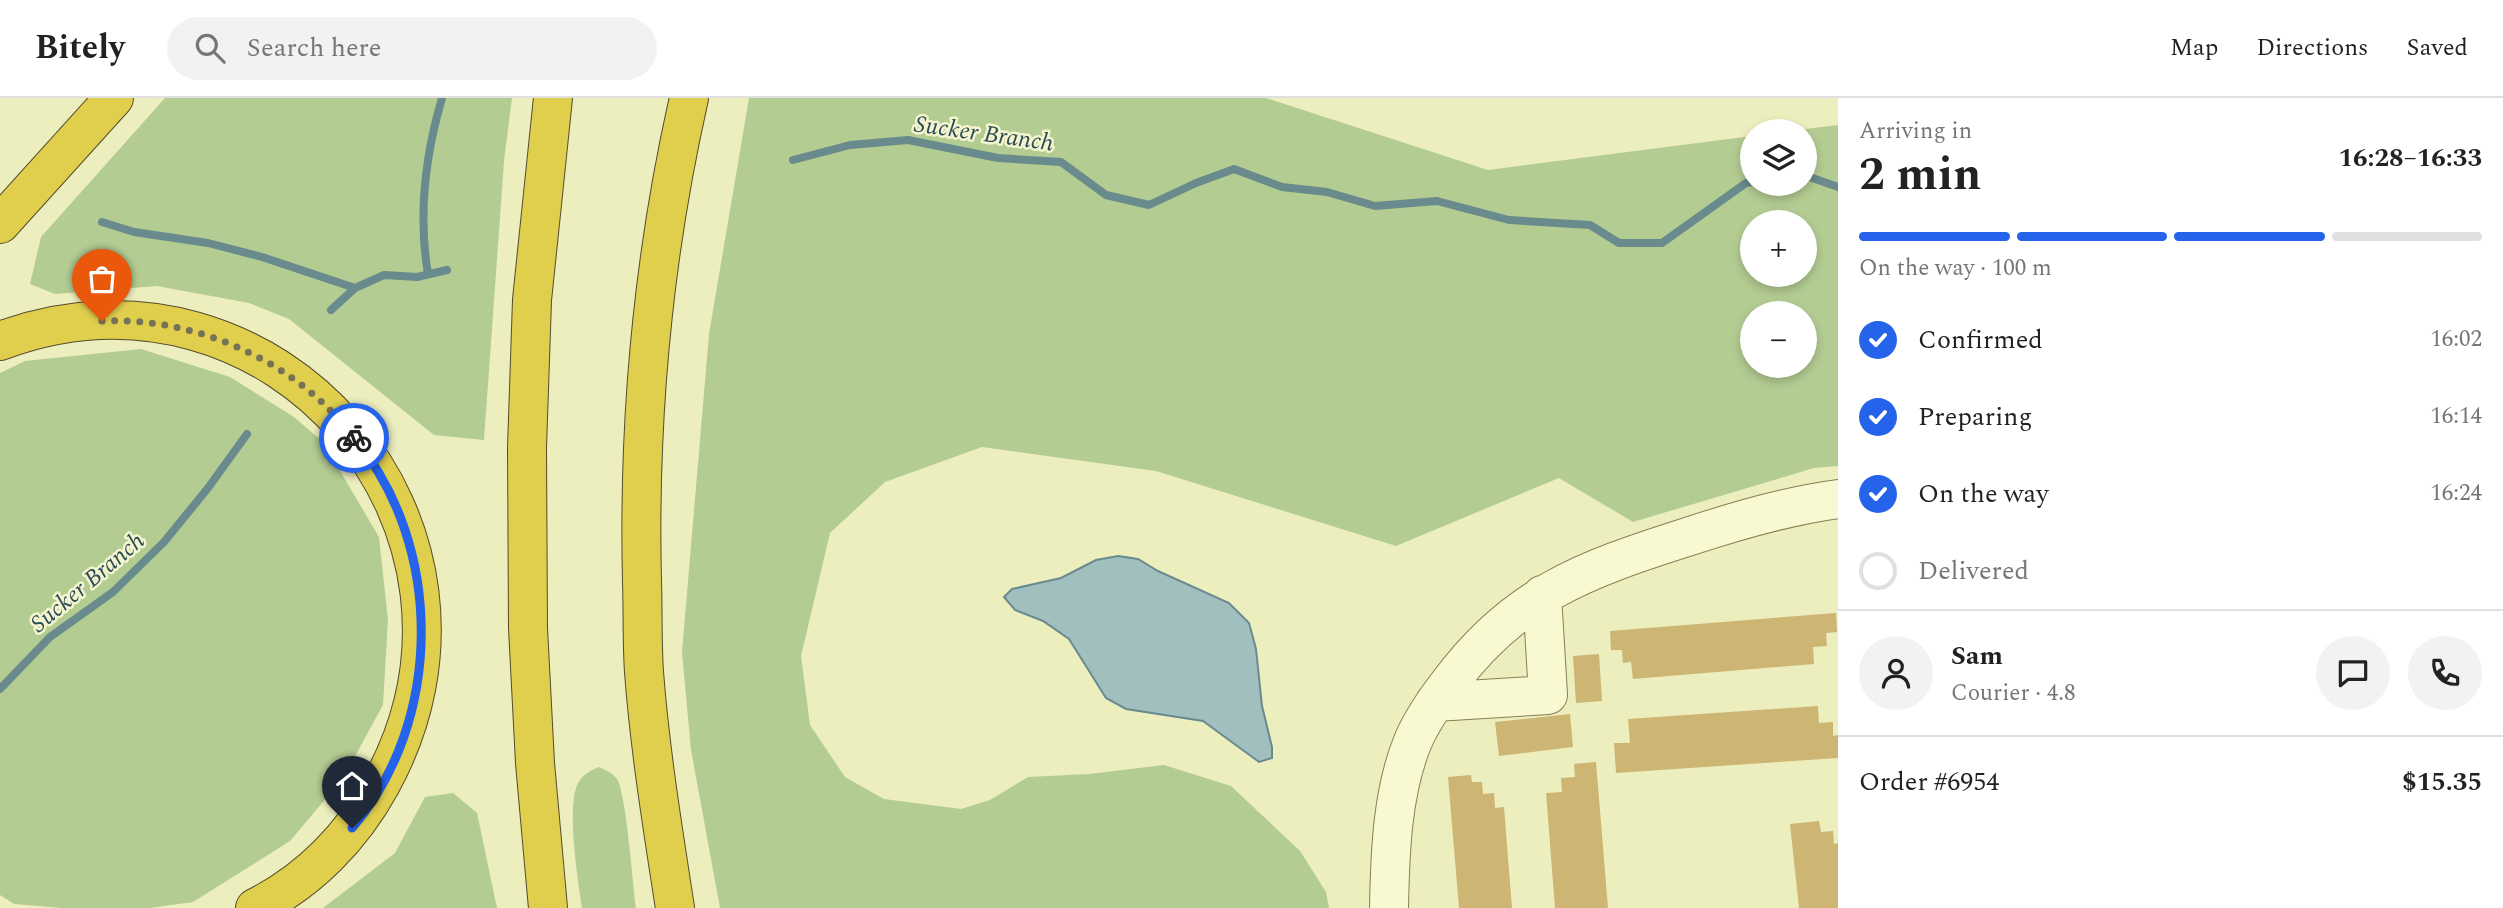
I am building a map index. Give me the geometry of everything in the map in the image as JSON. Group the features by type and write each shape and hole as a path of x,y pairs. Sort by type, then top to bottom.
{"highway":[{"path":"0,224 114,98"},
{"path":"548,908 535,763 528,628 527,448 532,300 553,98"},
{"path":"676,908 658,797 644,671 641,541 643,417 656,281 676,158 689,98"},
{"path":"0,341 30,330 81,322 123,320 169,325 215,338 255,355 295,380 329,409 357,442 385,482 402,520 416,564 422,607 420,654 413,705 395,759 366,811 324,860 281,895 255,908"}],"street":[{"path":"1389,908 1390,851 1401,784 1413,741 1435,702 1467,660 1496,630 1542,595 1592,570 1723,525 1838,499"},
{"path":"1435,702 1548,695 1542,595"}],"green space":[{"path":"165,98 512,98 504,161 484,440 434,435 289,319 249,303 157,286 55,294 30,284 41,237"},
{"path":"749,98 1266,98 1488,170 1740,138 1740,196 1817,196 1817,128 1838,125 1838,466 1814,468 1633,522 1559,478 1396,546 1156,471 982,447 885,482 830,533 801,656 810,725 845,777 884,799 961,809 990,800 1028,777 1089,774 1164,765 1231,786 1300,851 1326,892 1329,908 720,908 691,750 682,652 709,334"},
{"path":"141,349 230,377 294,417 323,442 379,537 388,620 383,705 343,778 290,841 193,902 150,908 61,908 14,904 0,895 0,373 25,361"},
{"path":"599,767 615,777 620,787 636,908 582,908 574,844 573,808 578,783 590,771"},
{"path":"453,793 477,813 497,908 323,908 395,853 425,797"}],"water":[{"path":"1118,556 1138,559 1229,603 1249,623 1256,649 1262,706 1272,758 1259,762 1203,721 1126,709 1106,698 1069,639 1043,621 1015,610 1004,597 1012,589 1061,578 1096,560"}],"building":[{"path":"1836,613 1837,632 1826,633 1827,646 1813,647 1814,664 1633,679 1631,662 1623,663 1622,650 1611,650 1610,631"},
{"path":"1599,654 1602,701 1576,703 1573,656"},
{"path":"1818,706 1819,723 1833,722 1833,736 1838,735 1838,758 1616,773 1614,743 1630,743 1628,719"},
{"path":"1570,714 1573,747 1499,756 1495,722"},
{"path":"1596,762 1608,908 1555,908 1546,793 1562,792 1561,778 1575,777 1574,764"},
{"path":"1471,775 1472,782 1482,782 1483,794 1494,793 1495,808 1504,807 1512,908 1459,908 1448,777"},
{"path":"1819,821 1821,832 1833,831 1834,844 1838,843 1838,908 1799,908 1790,824"}],"waterway":[{"path":"428,274 424,230 425,186 431,142 442,98"},
{"name":"Sucker Branch","path":"793,160 850,145 908,140 998,158 1061,162 1106,195 1149,205 1234,169 1282,187 1327,192 1375,206 1437,201 1509,220 1590,225 1619,243 1662,243 1740,187"},
{"name":"Sucker Branch","path":"1817,180 1838,187"},
{"path":"102,222 134,232 208,243 262,257 355,288"},
{"name":"Sucker Branch","path":"331,310 355,288 384,275 417,277 447,270"},
{"name":"Sucker Branch","path":"0,689 50,637 113,592 164,542 247,434"}],"way so far":[{"path":"102,321 123,320 169,325 215,338 255,355 295,380 329,409 354,438"}],"route":[{"path":"352,828 366,811 395,759 413,705 420,654 422,607 416,564 402,520 385,482 354,438"}]}
